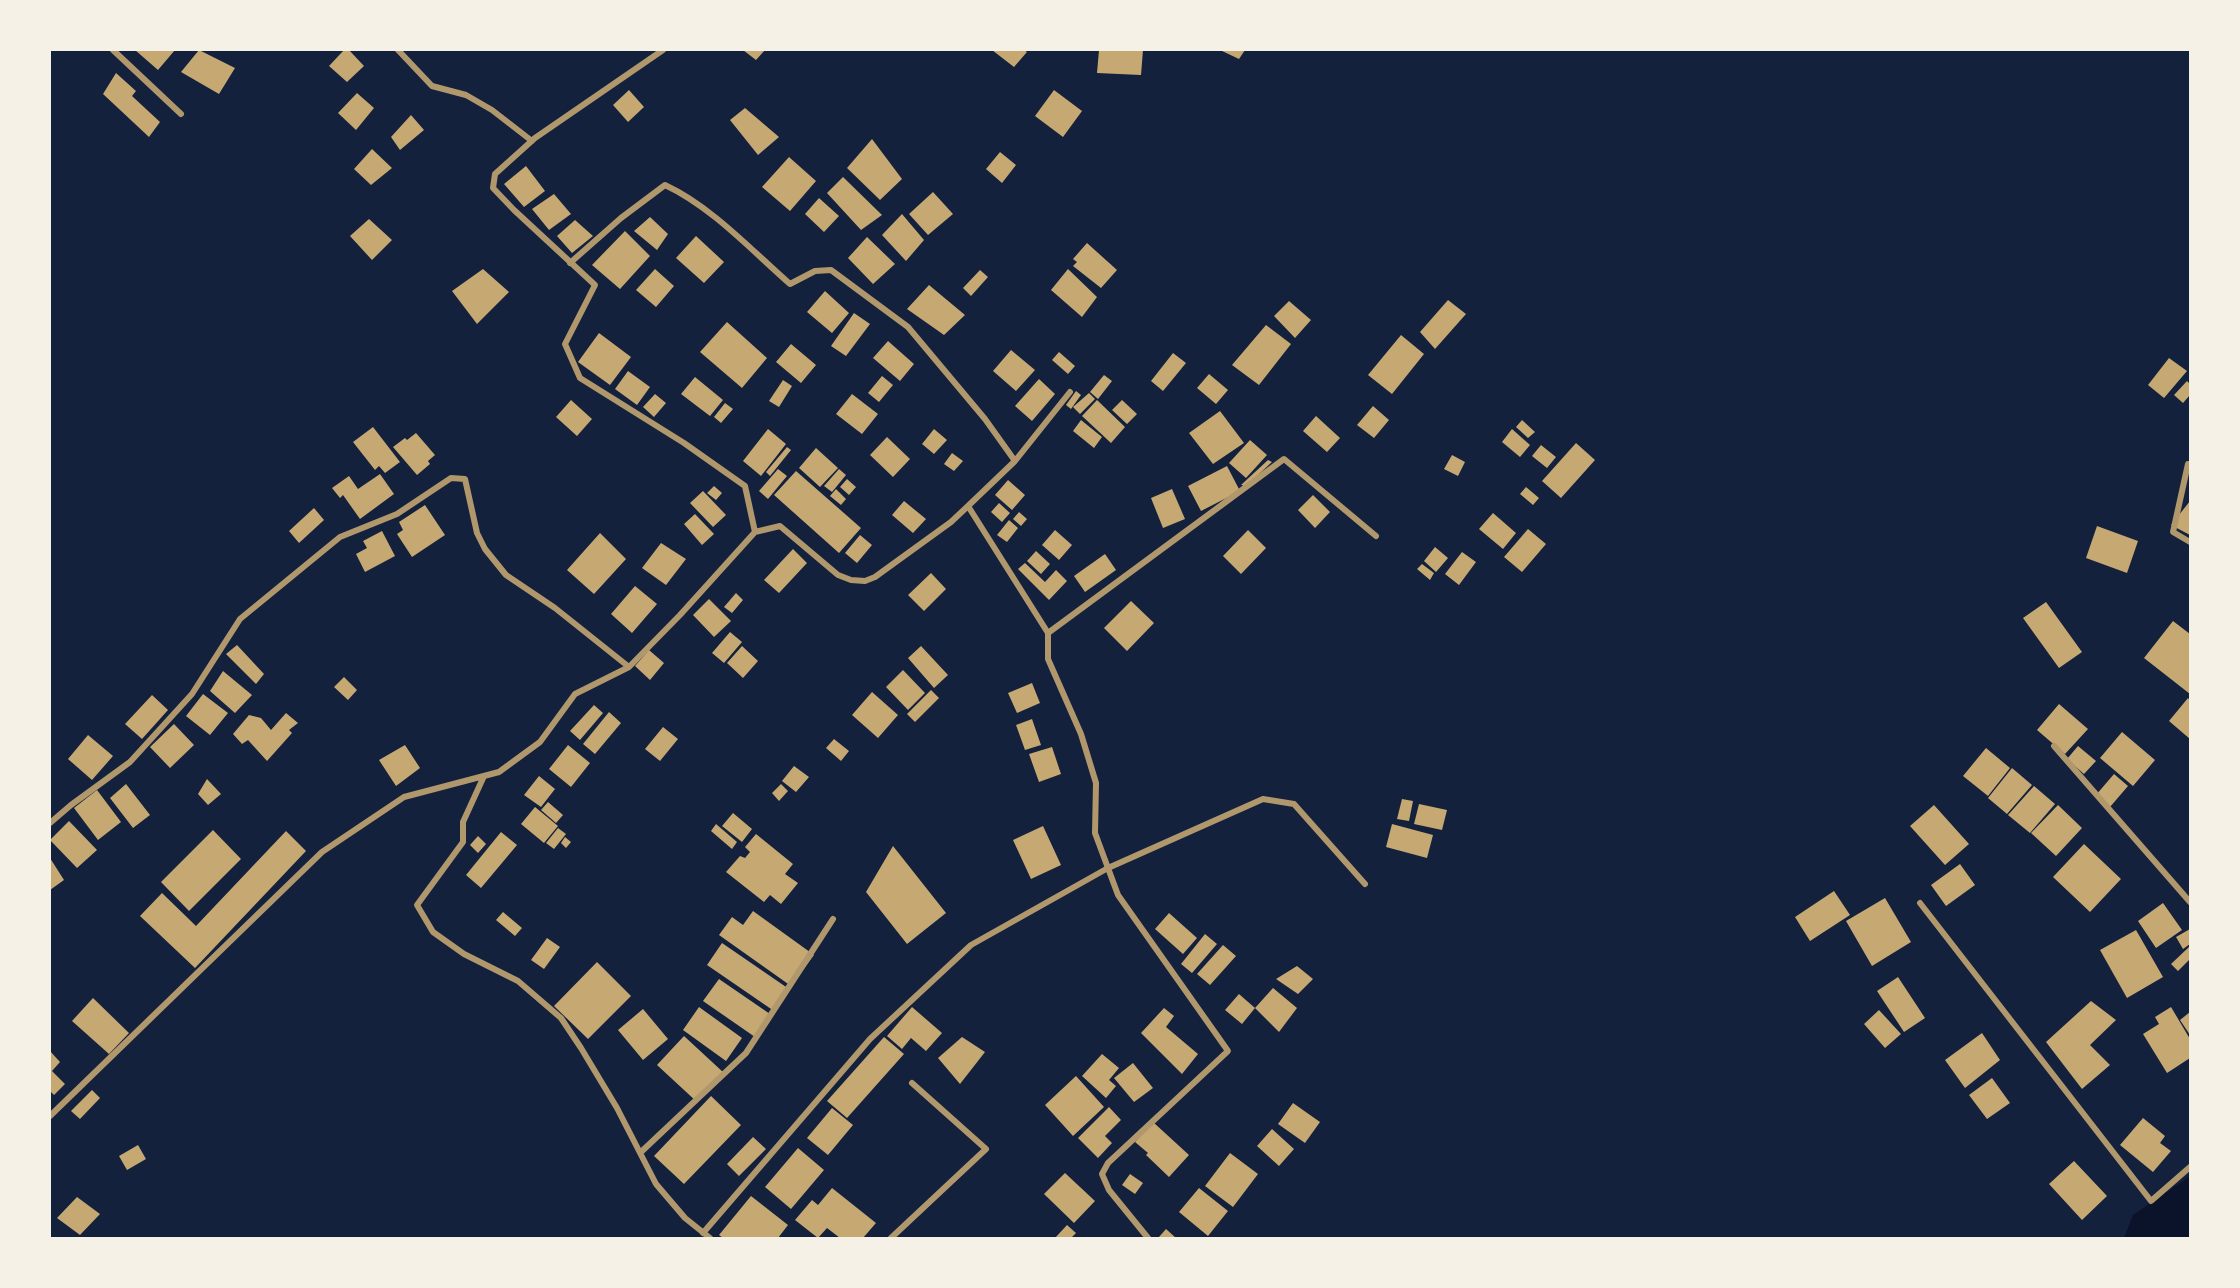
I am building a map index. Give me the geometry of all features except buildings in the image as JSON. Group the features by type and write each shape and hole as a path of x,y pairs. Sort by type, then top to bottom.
{"street":[{"path":"113,50 181,114"},
{"path":"398,50 432,86 466,95 532,141"},
{"path":"663,50 532,141 495,174 493,188 595,285 565,344 580,378 684,443 745,486 755,532"},
{"path":"570,263 621,218 665,185 711,215 790,284 815,271 831,270 908,327 984,419 1015,461"},
{"path":"50,1116 322,852 404,797 499,772 540,742 575,694 629,667 680,615 755,532 780,526 838,575 851,580 865,581 875,577 951,522 968,506 1015,461 1070,392"},
{"path":"1048,633 1284,459 1376,536"},
{"path":"2188,464 2173,532 2190,542"},
{"path":"50,823 130,762 192,694 240,619 340,537 397,514 451,478 465,479 477,533 485,549 507,575 555,608 629,667"},
{"path":"968,506 1048,633 1048,659 1082,734 1096,783 1095,833 1118,895 1228,1051 1108,1163 1102,1174 1109,1190 1148,1239"},
{"path":"2054,746 2190,902"},
{"path":"484,776 464,822 463,842 417,905 433,932 464,954 518,981 561,1018 617,1108 656,1184 685,1218 710,1239"},
{"path":"703,1233 870,1039 970,945 1108,868 1263,799 1294,804 1365,884"},
{"path":"1920,903 2151,1201 2190,1167"},
{"path":"640,1152 746,1053 833,919"},
{"path":"891,1239 986,1149 912,1083"}],"water":[{"path":"2190,1176 2190,1238 2124,1238 2133,1215"}]}
